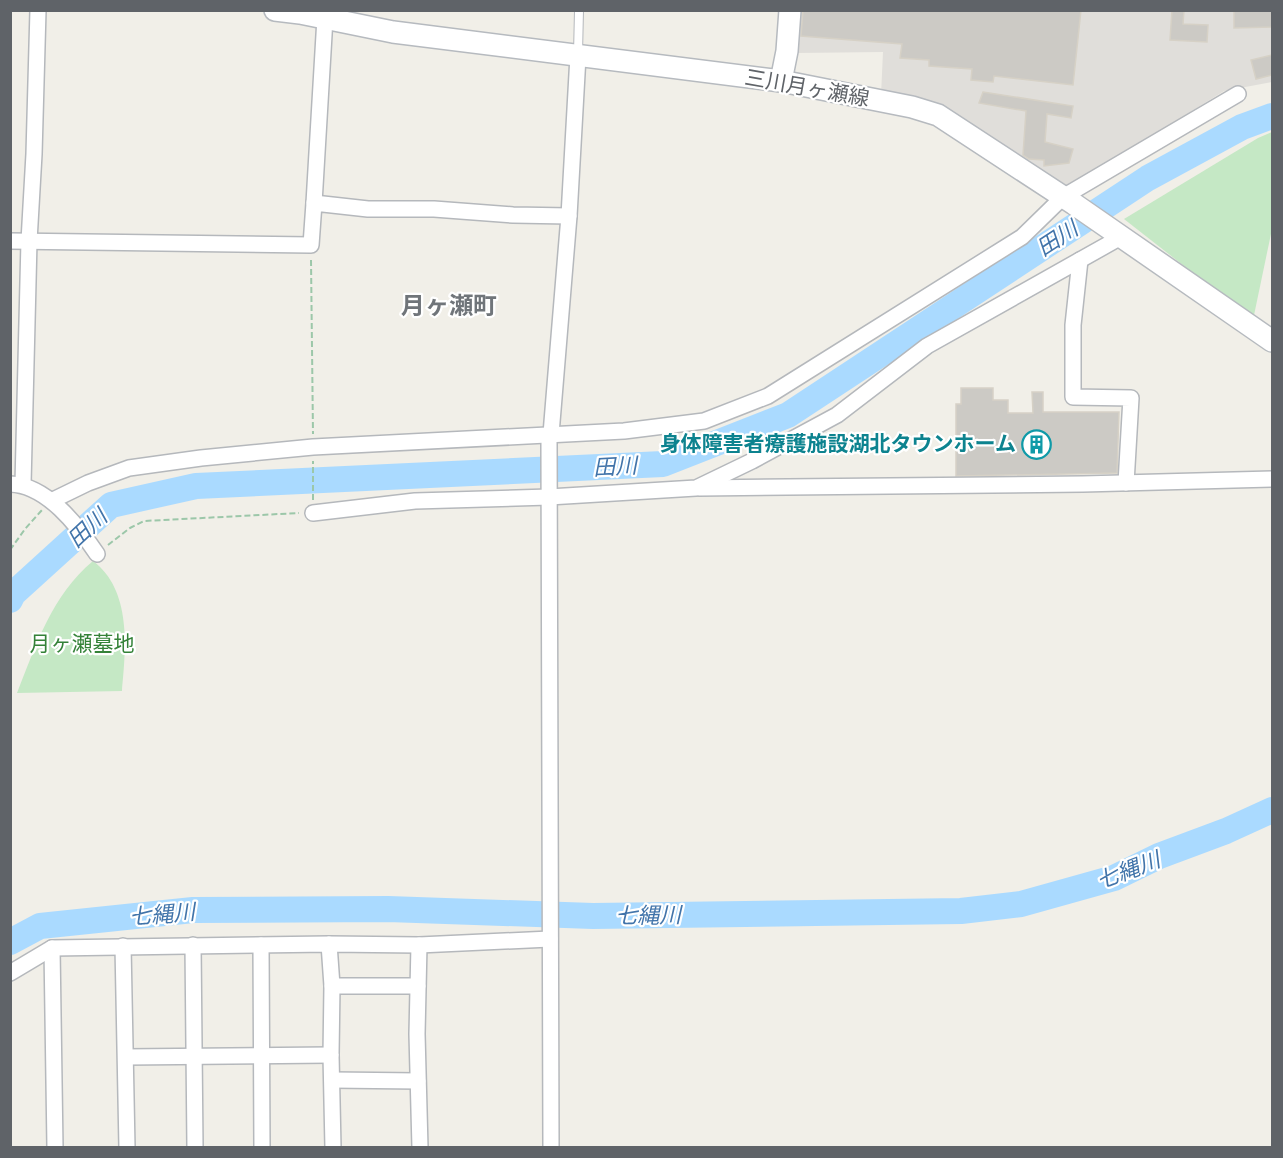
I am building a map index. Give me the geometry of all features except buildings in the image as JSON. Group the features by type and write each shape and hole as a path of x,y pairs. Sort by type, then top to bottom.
{"main road":[{"name":"三川月ヶ瀬線","path":"275,10 393,32 781,81 912,107 938,115 1068,200 1272,341"},
{"path":"781,81 787,51 790,10"}],"street":[{"path":"38,10 34,154 17,484 55,502 96,552"},
{"path":"10,241 311,245 325,18"},
{"path":"551,1148 550,437 569,216 578,56"},
{"path":"55,502 88,483 129,468 313,450 624,431 704,421 768,396 1022,237 1068,200 1238,94"},
{"path":"314,202 368,209 434,209 513,215 569,216"},
{"path":"696,488 837,415 927,346 1080,260 1117,234"},
{"path":"1080,260 1073,325 1074,397 1131,398 1126,483"},
{"path":"313,511 415,501 696,488 1272,480"},
{"path":"10,973 52,948 193,945 419,945 550,937"},
{"path":"329,944 332,986 333,1148"},
{"path":"193,945 195,1148"},
{"path":"261,945 262,1148"},
{"path":"419,945 420,1148"},
{"path":"123,946 127,1148"},
{"path":"52,948 55,1148"},
{"path":"332,986 418,986"},
{"path":"126,1057 331,1055"},
{"path":"333,1080 418,1081"}],"lane":[{"path":"578,56 579,10"}],"path":[{"path":"96,552 144,521 313,511 311,245"},
{"path":"10,550 25,529 55,502"}],"shaded area":[{"path":"792,11 1272,11 1272,82 1224,91 1064,193 881,95 883,52 797,53 789,51"}],"green space":[{"path":"1272,132 1272,229 1253,320 1124,219 1258,138"},
{"name":"月ヶ瀬墓地","path":"93,561 106,573 115,588 124,621 125,657 122,691 17,693 56,605 66,589"}],"waterway":[{"name":"田川","path":"10,600 13,594 111,505 196,486 663,464 788,415 1148,178 1242,127 1272,116"},
{"name":"七縄川","path":"10,942 40,926 193,910 388,909 593,916 961,911 1021,904 1114,878 1159,856 1226,831 1272,810"}],"place":[{"name":"身体障害者療護施設湖北タウンホーム","path":"1037,444"}],"district":[{"name":"月ヶ瀬町","path":"449,306"}]}
